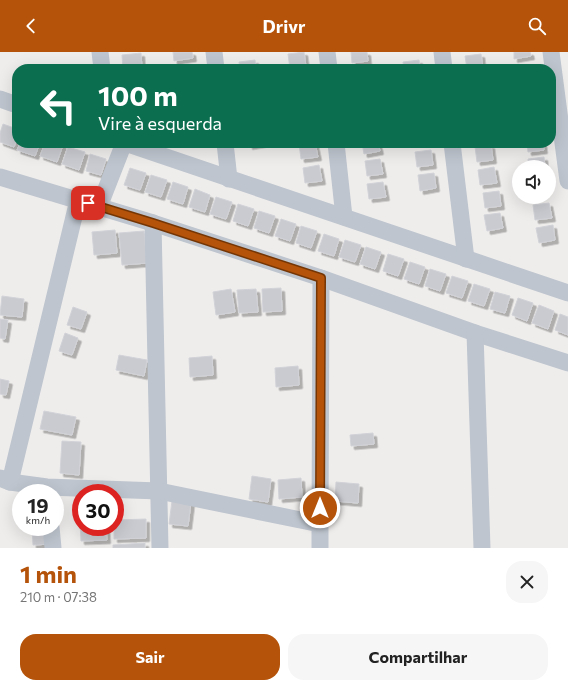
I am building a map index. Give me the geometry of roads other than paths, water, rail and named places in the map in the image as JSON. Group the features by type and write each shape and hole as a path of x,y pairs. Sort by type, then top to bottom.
{"street":[{"path":"100,52 101,64"},
{"path":"214,52 215,64"},
{"path":"327,52 328,64"},
{"path":"442,52 443,64"},
{"path":"551,52 553,64"},
{"path":"556,90 568,181"},
{"path":"0,99 12,103"},
{"path":"99,207 123,148"},
{"path":"140,148 568,293"},
{"path":"226,148 229,178"},
{"path":"337,148 344,217"},
{"path":"453,148 466,259"},
{"path":"0,177 153,223 321,278 476,333 568,363"},
{"path":"22,484 5,480 78,200"},
{"path":"153,223 160,548"},
{"path":"320,548 321,278"},
{"path":"476,333 482,548"},
{"path":"64,490 159,491 320,524"},
{"path":"52,536 53,548"}]}
